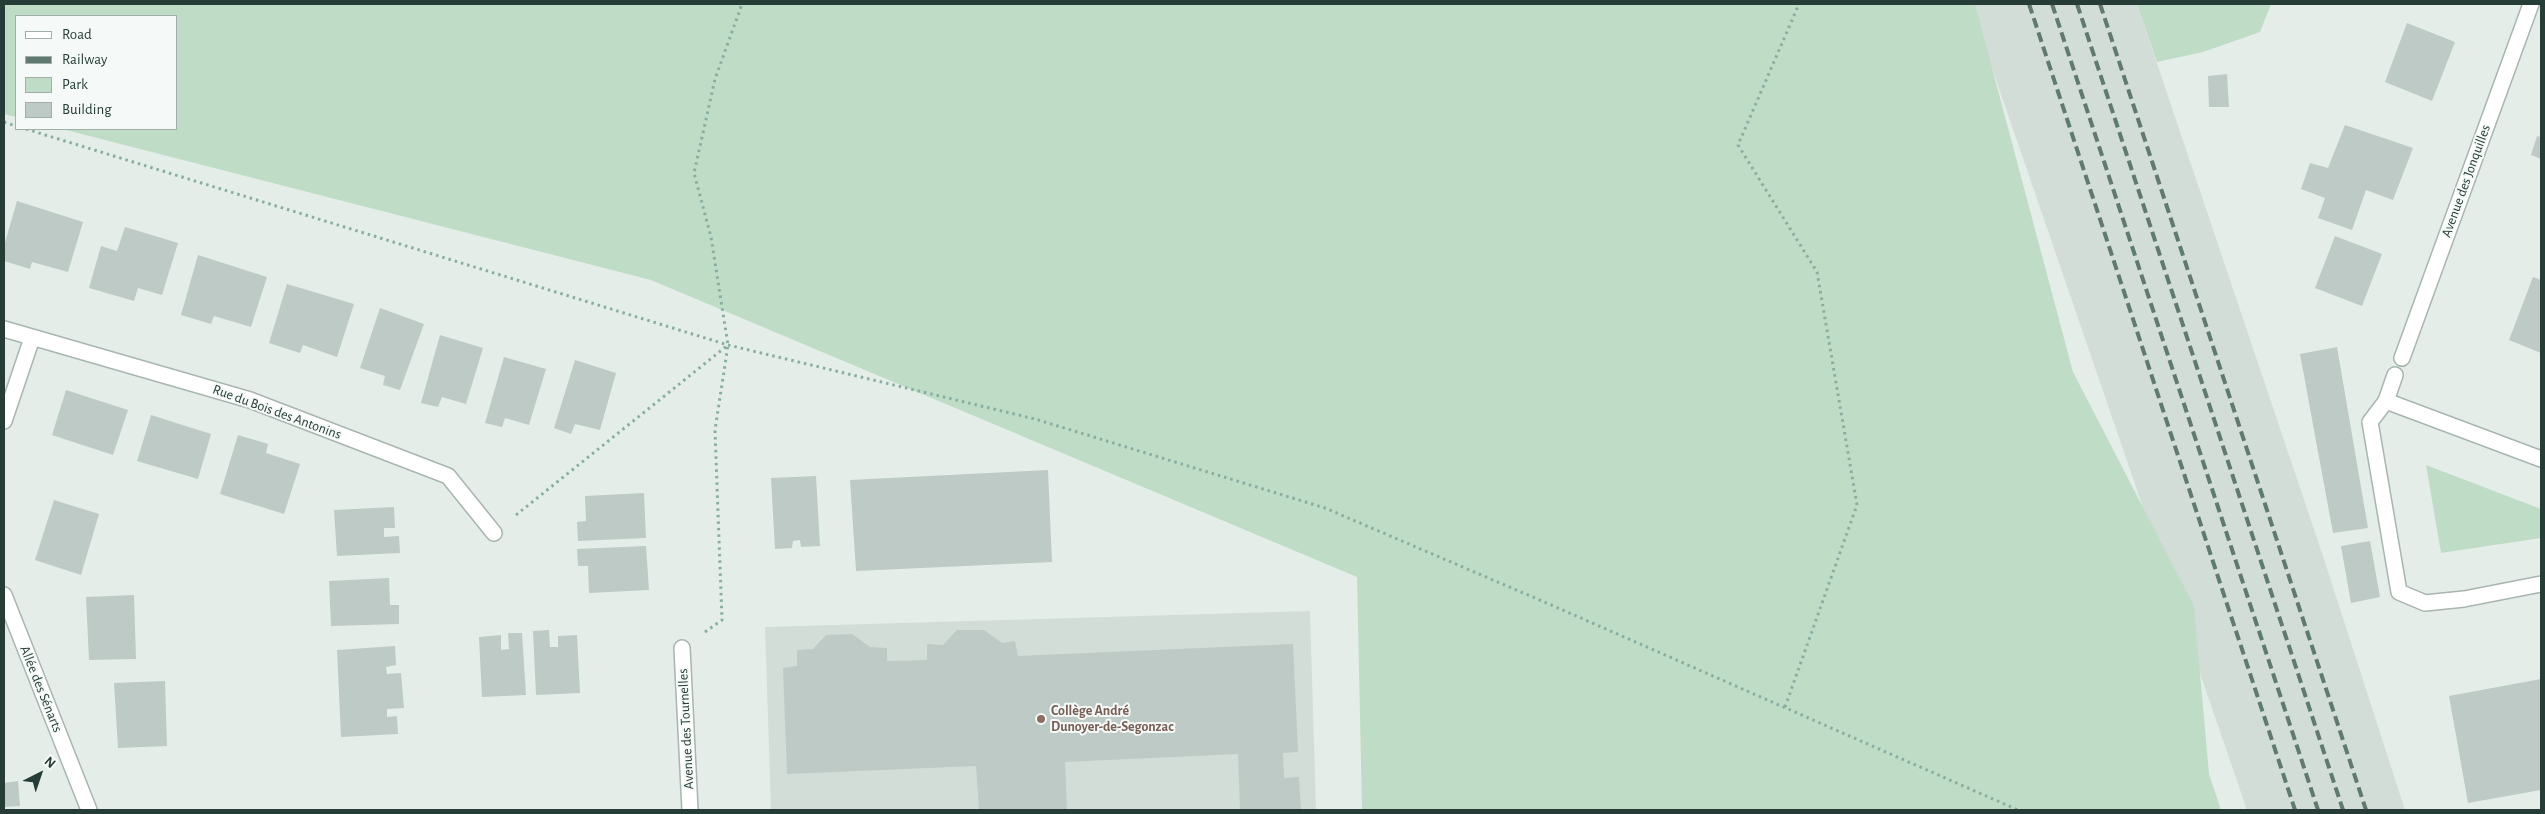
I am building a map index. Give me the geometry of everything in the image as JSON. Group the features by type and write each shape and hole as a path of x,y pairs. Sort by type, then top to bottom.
{"street":[{"name":"Avenue des Jonquilles","path":"2402,358 2531,4"},
{"name":"Rue du Bois des Antonins","path":"4,329 250,400 448,476 494,533"},
{"path":"4,421 32,338"},
{"path":"2395,375 2386,401 2370,422 2399,592 2425,603 2464,599 2541,584"},
{"path":"2386,401 2541,459"},
{"name":"Allée des Sénarts","path":"4,595 89,810"},
{"name":"Avenue des Tournelles","path":"682,648 690,810"}],"path":[{"path":"682,648 722,620 715,430 728,345 711,238 694,173 715,79 742,4"},
{"path":"1784,707 1857,505 1817,272 1738,145 1799,4"},
{"path":"29,130 728,345 1035,419 1325,508 2018,810"},
{"path":"494,533 728,345"}],"shaded area":[{"path":"1970,4 2137,4 2322,553 2405,810 2247,810"},
{"name":"Collège André Dunoyer-de-Segonzac","path":"1310,611 1316,810 771,810 765,627"}],"green space":[{"path":"4,4 1975,4 2073,372 2194,606 2209,774 2221,810 1362,810 1357,577 651,280 66,130 178,130 178,15 15,15 15,117 4,114"},
{"path":"2137,4 2271,4 2260,32 2203,52 2157,62"},
{"path":"2426,465 2541,509 2541,538 2441,553"}],"building":[{"path":"2407,23 2455,42 2432,101 2385,82"},
{"path":"2227,74 2229,107 2209,107 2208,76"},
{"path":"2345,125 2413,148 2393,200 2366,190 2352,230 2318,218 2325,198 2301,189 2310,163 2328,168"},
{"path":"2537,136 2541,137 2541,159 2531,155"},
{"path":"17,201 83,222 68,272 32,262 30,269 4,261 4,246"},
{"path":"125,227 178,243 162,295 138,288 134,301 89,288 101,246 117,251"},
{"path":"2335,236 2382,254 2362,306 2315,288"},
{"path":"198,255 267,277 251,327 214,316 211,324 181,315"},
{"path":"2533,277 2541,280 2541,353 2509,340"},
{"path":"287,284 354,304 337,357 303,345 300,353 269,343"},
{"path":"380,308 424,324 400,390 383,385 385,376 360,368"},
{"path":"440,335 483,348 466,404 442,397 438,407 421,403"},
{"path":"2337,347 2368,528 2333,533 2300,354"},
{"path":"504,357 546,369 529,425 505,418 502,427 485,423"},
{"path":"575,360 616,373 600,430 575,424 571,434 554,428"},
{"path":"66,390 128,410 113,455 52,435"},
{"path":"151,415 211,434 198,479 137,461"},
{"path":"238,435 268,444 266,453 300,464 284,514 220,494"},
{"path":"1048,470 1052,562 856,571 850,480"},
{"path":"816,476 820,546 801,547 800,540 793,541 792,548 775,549 771,478"},
{"path":"644,493 646,538 578,541 577,522 586,521 585,496"},
{"path":"54,500 99,514 81,575 35,560"},
{"path":"394,507 395,528 384,528 384,537 399,536 400,553 337,556 334,510"},
{"path":"2370,541 2380,597 2351,603 2341,546"},
{"path":"646,546 649,590 589,593 588,566 578,566 577,549"},
{"path":"389,578 390,605 399,605 399,624 331,626 329,581"},
{"path":"134,595 136,659 89,660 86,597"},
{"path":"549,630 550,647 558,647 558,636 577,635 580,693 536,695 533,631"},
{"name":"Collège André Dunoyer-de-Segonzac","path":"957,630 984,630 1002,643 1015,641 1018,656 1293,644 1298,752 1283,753 1284,778 1299,777 1301,810 1240,810 1238,754 1065,762 1067,810 979,810 976,766 787,774 783,668 797,666 797,650 813,649 826,635 852,634 870,647 887,648 887,661 927,660 927,644 943,645"},
{"path":"508,633 522,633 526,695 482,697 479,637 501,635 501,650 509,649"},
{"path":"395,646 396,665 386,667 387,674 401,673 404,708 387,709 387,717 397,716 398,734 341,737 337,650"},
{"path":"2541,679 2541,790 2468,803 2449,696"},
{"path":"165,681 167,746 118,748 114,683"},
{"path":"18,781 20,806 4,807 4,783"}],"railway":[{"path":"2029,4 2295,810"},
{"path":"2052,4 2318,810"},
{"path":"2077,4 2343,810"},
{"path":"2100,4 2366,810"}],"place":[{"name":"Collège André Dunoyer-de-Segonzac","path":"1041,719"}]}
